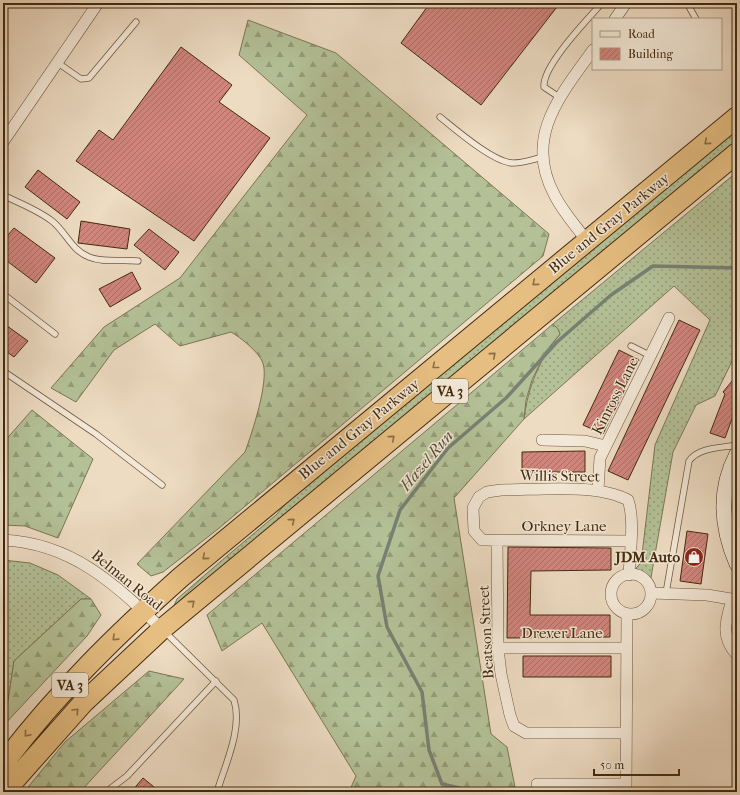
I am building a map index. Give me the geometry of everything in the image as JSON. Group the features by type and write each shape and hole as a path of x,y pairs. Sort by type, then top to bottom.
{"highway":[{"name":"Blue and Gray Parkway","path":"3,764 76,677 143,611 229,536 737,117"},
{"name":"Blue and Gray Parkway","path":"4,792 84,703 162,629 737,153"}],"main road":[{"path":"737,454 729,474 723,511 725,529 737,564"}],"street":[{"path":"3,142 98,3"},
{"path":"616,18 626,3"},
{"path":"587,241 554,196 546,173 544,136 548,120 559,97 592,51"},
{"name":"Kinross Lane","path":"598,490 600,458 652,356 669,318"},
{"path":"542,440 585,441 606,446"},
{"name":"Willis Street","path":"497,540 482,540 474,531 473,508 479,497 487,492 501,490 598,490 620,496 628,500 631,509 629,575"},
{"name":"Belman Road","path":"3,540 35,544 62,552 79,560 130,598 162,629"},
{"name":"Orkney Lane","path":"497,540 630,541"},
{"name":"Beatson Street","path":"497,540 498,648 501,674 510,715 514,726 526,733 626,733"},
{"path":"629,575 638,576 643,579 648,584 651,593 647,606 640,612 627,614 615,607 611,594 615,582 620,578 629,575"},
{"path":"651,593 707,595 735,600 725,623 730,646 737,655"},
{"path":"537,784 576,788 626,788 627,614"},
{"name":"Drever Lane","path":"498,648 626,648"}],"lane":[{"path":"559,97 544,87 543,81 547,71 575,33 602,3"},
{"path":"687,3 695,18"},
{"path":"58,63 81,79 86,80 136,22"},
{"path":"440,117 479,147 505,162 513,163 544,157"},
{"path":"3,195 41,213 53,221 73,247 81,254 99,259 138,261"},
{"path":"3,294 55,334"},
{"path":"630,346 652,356"},
{"path":"3,371 96,434 162,485"},
{"path":"666,593 689,461 693,455 700,452 737,445"},
{"path":"162,629 234,700 237,715 237,727 217,792"},
{"path":"106,792 127,776 216,681"}],"green space":[{"path":"248,20 336,53 549,234 543,256 218,529 163,572 151,576 137,564 245,452 262,394 264,372 261,359 249,345 231,332 180,346 155,324 114,350 76,402 51,388 104,327 180,278 307,115 239,55"},
{"path":"737,127 737,146 232,563 227,556 276,515 292,496"},
{"path":"737,172 737,351 715,396 696,405 673,452 650,583 636,568 641,563 655,445 710,320 674,286 524,419 528,396 540,364 560,334 558,329 553,324"},
{"path":"553,324 558,329 560,334 546,351 532,380 526,400 524,419 454,498 491,734 507,747 516,792 349,792 356,776 262,623 222,651 207,615"},
{"path":"32,410 93,459 58,538 25,526 3,525 3,443"},
{"path":"227,556 232,563 173,608 177,599"},
{"path":"3,560 30,563 58,575 91,599 81,599 14,661 8,701 3,708"},
{"path":"81,599 91,599 101,615 87,636 3,726 3,708 8,701 14,661"},
{"path":"149,671 184,679 80,792 24,792 65,742"}],"building":[{"path":"430,3 560,3 481,105 401,43"},
{"path":"181,47 232,85 219,102 270,138 194,241 76,161 99,130 113,140"},
{"path":"38,170 80,202 67,219 25,187"},
{"path":"81,221 130,229 127,249 78,243"},
{"path":"14,228 55,258 36,283 3,258 3,241"},
{"path":"149,229 179,252 165,270 134,245"},
{"path":"132,272 141,289 110,307 99,289"},
{"path":"679,320 700,330 628,480 608,471"},
{"path":"3,323 28,341 14,357 3,349"},
{"path":"619,350 639,360 603,434 583,425"},
{"path":"737,375 737,405 725,438 710,433 725,394 723,392"},
{"path":"585,451 585,472 522,472 522,452"},
{"name":"JDM Auto","path":"687,531 708,534 701,584 680,581"},
{"path":"508,547 611,548 611,570 531,571 530,615 610,615 610,637 507,638"},
{"path":"523,656 611,656 611,677 523,677"},
{"path":"143,778 154,787 150,792 131,792"}],"waterway":[{"name":"Hazel Run","path":"477,792 442,784 429,750 422,692 387,627 378,576 400,510 448,448 506,398 557,342 611,295 653,266 737,268"}],"place":[{"name":"JDM Auto","path":"694,557"}]}
